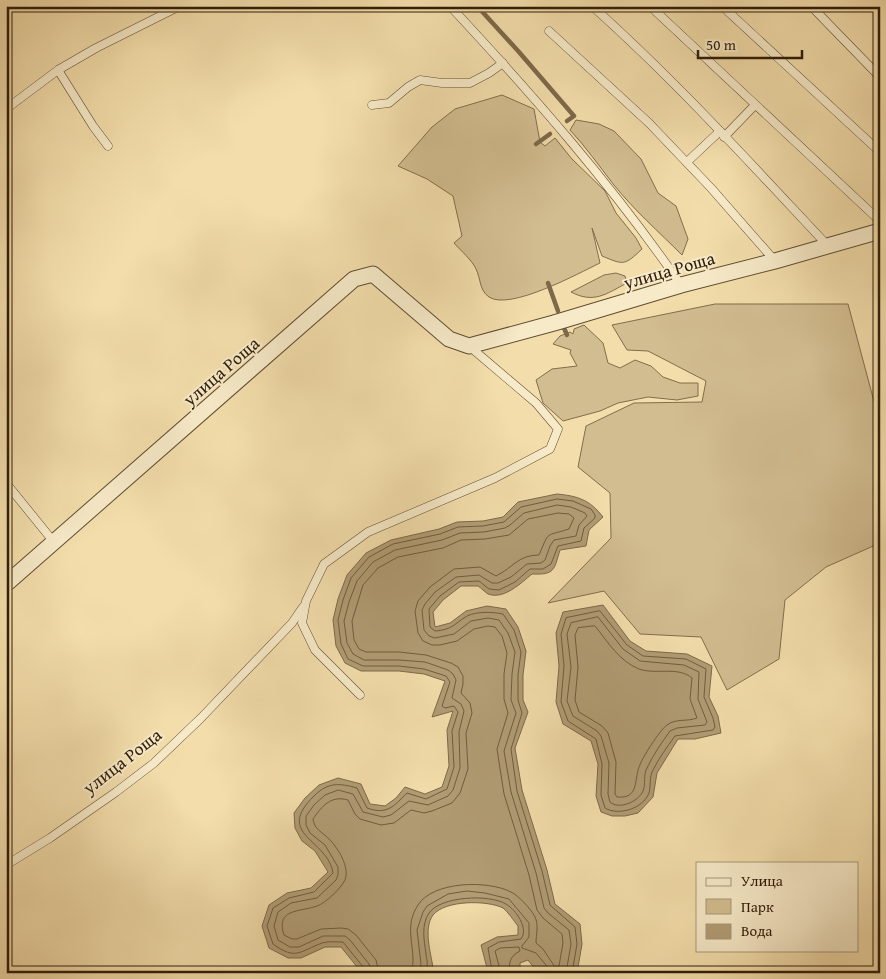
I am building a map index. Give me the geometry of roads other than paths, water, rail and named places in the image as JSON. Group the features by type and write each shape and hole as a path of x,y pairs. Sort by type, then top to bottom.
{"street":[{"name":"улица Роща","path":"6,584 354,279 373,274 449,339 470,346 554,324 680,285 775,261 880,231"}],"lane":[{"path":"6,109 58,70 96,48 180,6"},
{"path":"450,6 503,63 582,155 654,246 680,285"},
{"path":"592,6 618,29 722,134 828,246"},
{"path":"650,6 880,221"},
{"path":"722,6 880,152"},
{"path":"810,6 880,77"},
{"path":"549,31 649,123 711,188 775,261"},
{"path":"372,105 389,103 408,87 420,80 442,83 470,83 503,63"},
{"path":"58,70 93,126 108,146"},
{"path":"686,162 755,105"},
{"name":"улица Роща","path":"6,865 50,838 154,763 201,718 292,623 306,601 324,564 368,532 495,478 550,449 558,429 536,403 470,346"},
{"path":"6,483 53,541"},
{"name":"улица Роща","path":"306,601 302,623 315,650 360,695"}],"water":[{"path":"557,494 583,500 603,517 589,530 586,546 560,550 555,567 552,570 545,573 532,574 512,590 500,595 488,594 478,586 461,586 443,600 433,612 435,627 450,623 466,611 487,606 506,609 518,627 526,651 523,675 523,700 528,712 515,748 522,790 547,870 555,904 580,924 582,944 577,973 538,973 528,960 520,963 520,973 492,973 487,968 481,945 497,937 518,935 518,926 503,908 496,905 477,903 447,906 433,915 428,927 428,941 433,968 429,973 362,973 341,947 325,947 301,958 288,958 269,948 262,926 269,905 287,893 311,888 328,872 315,851 302,841 295,828 294,813 305,798 319,785 338,778 361,784 370,804 385,806 396,798 405,787 425,794 442,787 449,766 447,730 453,711 432,717 445,681 424,674 399,671 361,671 345,663 336,646 333,620 347,575 366,553 391,540 439,529 457,522 483,521 503,517 518,502"},
{"path":"603,605 630,641 646,651 687,654 712,666 709,697 718,716 721,733 695,739 678,739 657,773 653,797 638,813 625,816 612,816 601,812 596,796 598,764 591,741 563,724 556,702 559,666 556,633 563,612"}],"waterway":[{"path":"477,6 574,116 567,121"},
{"path":"536,144 550,134"},
{"path":"548,283 558,311"},
{"path":"564,328 567,335"}]}
